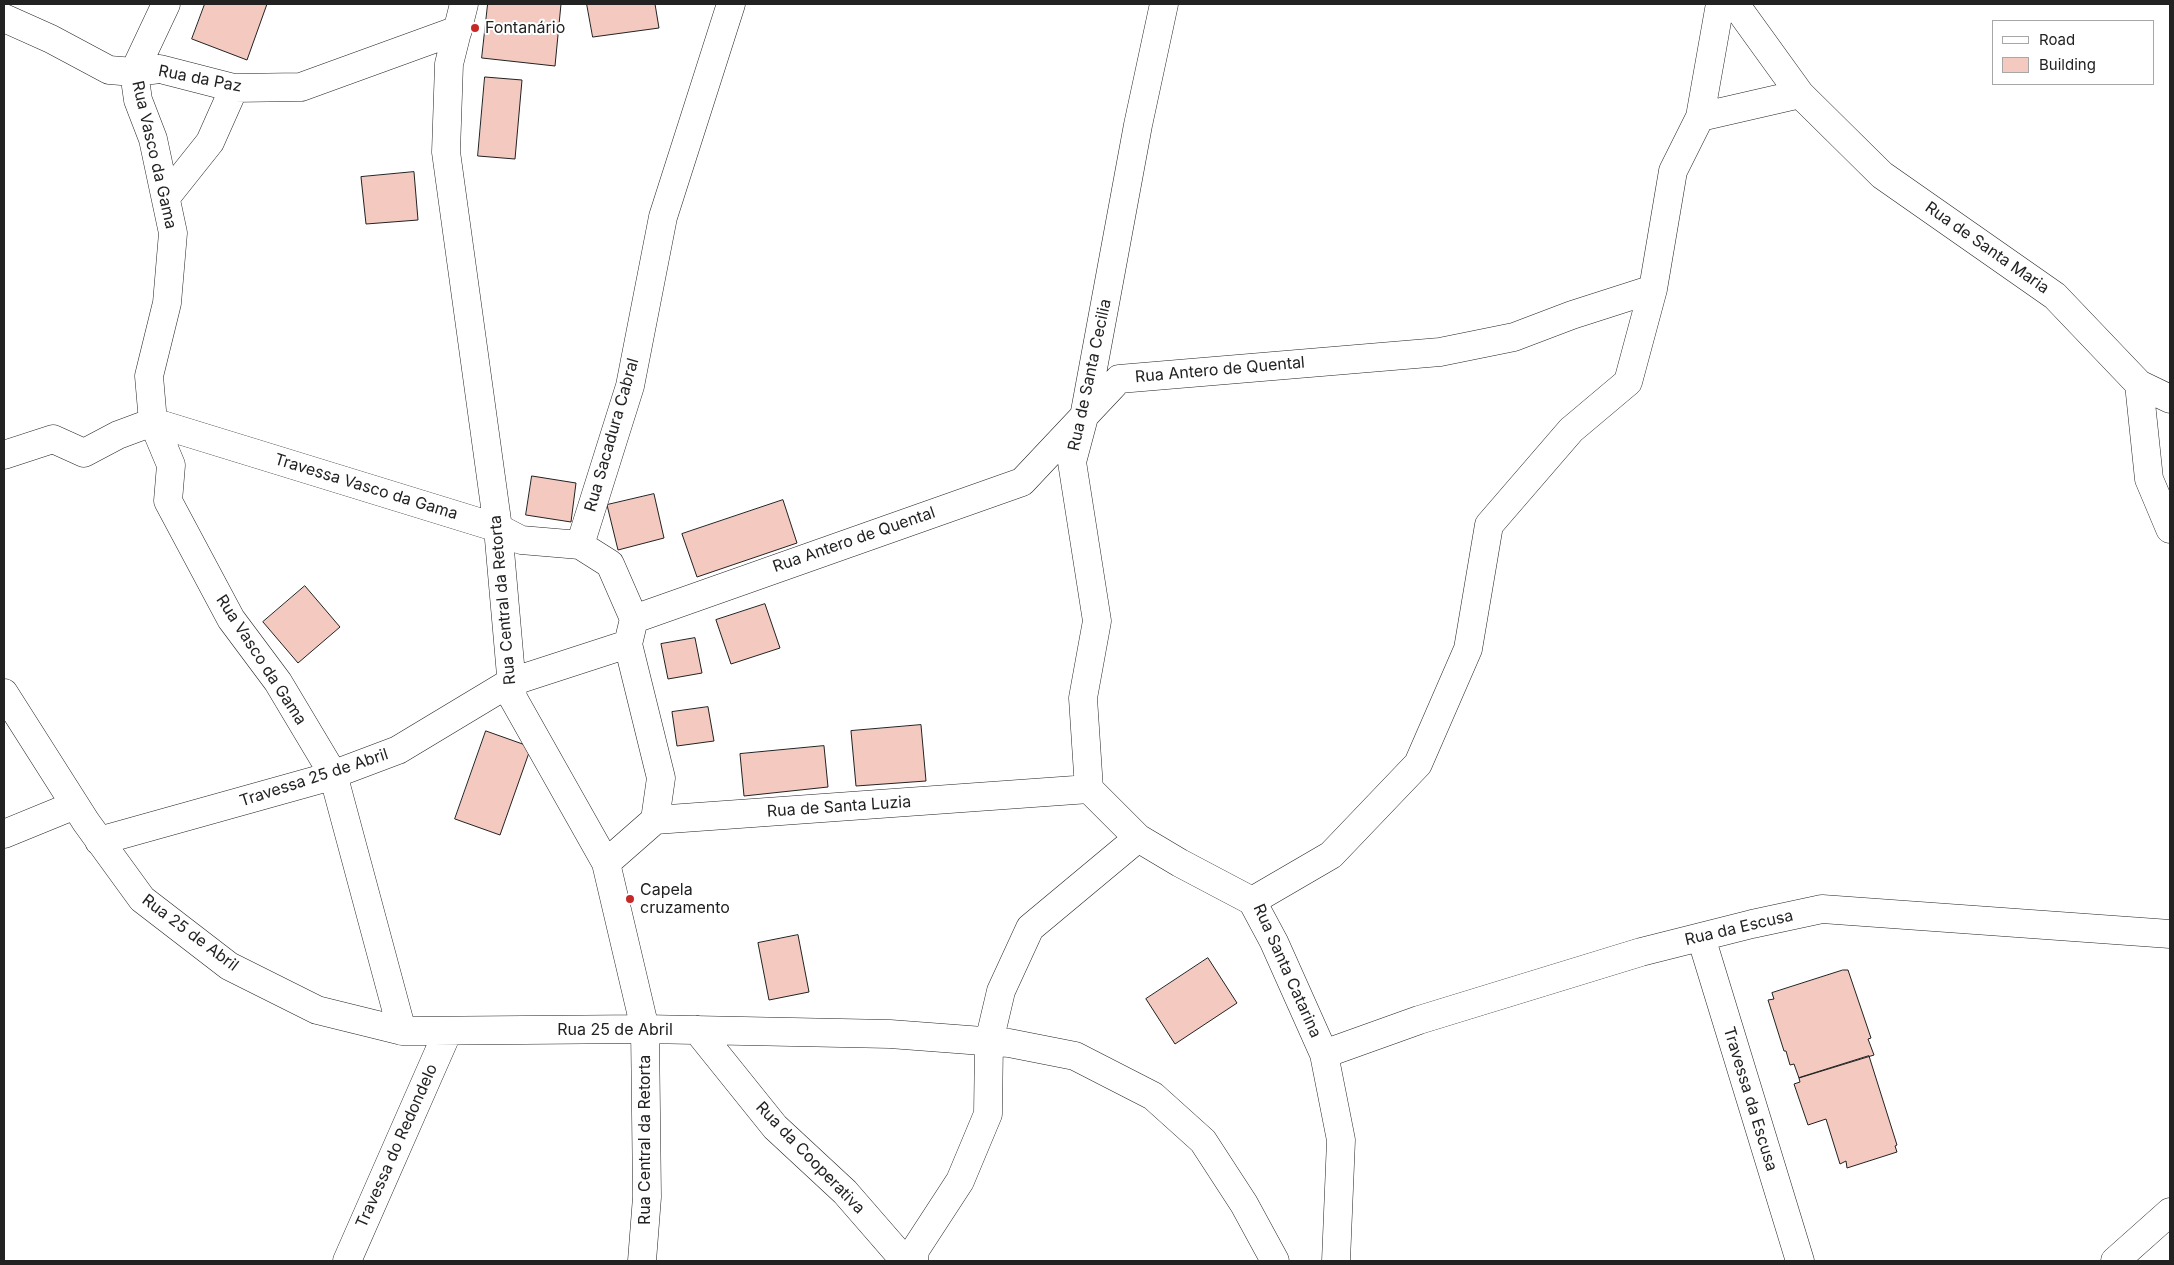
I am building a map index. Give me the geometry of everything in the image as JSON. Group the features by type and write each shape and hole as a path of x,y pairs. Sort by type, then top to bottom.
{"street":[{"name":"Rua Vasco da Gama","path":"166,4 134,72 138,100 154,139 174,233 167,303 149,376 153,422 171,465 168,500 231,619 278,682 333,774 402,1031"},
{"name":"Rua Central da Retorta","path":"464,4 450,64 446,152 498,528 513,698 606,863 645,1029 647,1197 642,1261"},
{"name":"Rua Sacadura Cabral","path":"580,546 630,386 663,217 732,4"},
{"name":"Rua de Santa Cecilia","path":"1089,789 1083,698 1097,621 1072,462 1084,417 1138,125 1164,4"},
{"path":"1653,289 1673,171 1700,117 1720,4"},
{"name":"Rua de Santa Maria","path":"1735,4 1800,94 1882,175 2055,296 2139,384"},
{"name":"Rua da Paz","path":"4,18 51,39 109,70 134,72 160,68 234,88 301,87 458,30"},
{"path":"167,196 210,142 234,88"},
{"path":"1700,117 1800,94"},
{"name":"Rua Antero de Quental","path":"631,631 832,547 1022,482 1118,379 1440,352 1514,336 1653,289"},
{"name":"Rua Santa Catarina","path":"1336,1261 1340,1140 1324,1054 1274,942 1252,901 1331,855 1418,764 1468,649 1489,525 1571,430 1628,382 1653,289"},
{"path":"2139,384 2170,399"},
{"path":"2139,384 2149,479 2170,529"},
{"name":"Travessa Vasco da Gama","path":"153,422 498,528 521,540 580,546"},
{"path":"4,455 53,439 84,453 118,435 153,422"},
{"path":"580,546 610,564 631,631 660,778 655,820 606,863"},
{"name":"Travessa 25 de Abril","path":"99,841 333,774 398,750 511,682 631,631"},
{"name":"Rua 25 de Abril","path":"4,693 99,841 142,899 229,966 317,1010 402,1031 645,1029 890,1034 1009,1043 1076,1056 1153,1096 1202,1141 1244,1204 1275,1261"},
{"path":"1089,789 1138,838 1180,864 1252,901"},
{"name":"Rua de Santa Luzia","path":"655,820 1089,789"},
{"path":"4,834 75,805"},
{"path":"914,1261 915,1250 960,1181 988,1114 989,1042 1001,991 1030,928 1138,838"},
{"name":"Rua da Escusa","path":"1324,1054 1419,1020 1641,952 1822,909 2170,934"},
{"name":"Travessa da Escusa","path":"1701,937 1800,1261"},
{"name":"Rua da Cooperativa","path":"697,1030 775,1128 845,1192 905,1261"},
{"name":"Travessa do Redondelo","path":"347,1261 448,1031"},
{"path":"2115,1261 2170,1212"}],"building":[{"path":"205,4 267,4 247,60 192,39"},
{"path":"488,4 561,4 555,66 482,58"},
{"path":"587,4 655,4 659,28 593,37"},
{"path":"485,77 522,80 515,159 478,156"},
{"path":"414,172 418,220 366,224 361,177"},
{"path":"532,476 576,483 571,522 526,515"},
{"path":"654,494 664,538 618,550 607,505"},
{"path":"783,500 797,543 697,577 682,534"},
{"path":"305,586 340,627 298,663 263,622"},
{"path":"765,604 780,648 731,664 716,620"},
{"path":"695,638 702,673 668,679 661,644"},
{"path":"708,707 714,741 677,746 672,712"},
{"path":"921,725 926,781 856,786 851,731"},
{"path":"486,731 531,747 500,835 455,819"},
{"path":"824,746 828,787 744,796 740,754"},
{"path":"798,935 809,992 769,1000 758,943"},
{"path":"1208,958 1237,1003 1175,1044 1146,999"},
{"path":"1848,970 1871,1038 1868,1039 1874,1055 1799,1078 1794,1064 1790,1065 1786,1051 1784,1051 1768,1000 1774,999 1772,993"},
{"path":"1869,1056 1897,1145 1895,1146 1897,1152 1847,1168 1846,1161 1840,1164 1826,1119 1808,1125 1794,1084 1800,1082 1799,1078"}],"place":[{"name":"Fontanário","path":"475,28"},
{"name":"Capela cruzamento","path":"630,899"}]}
